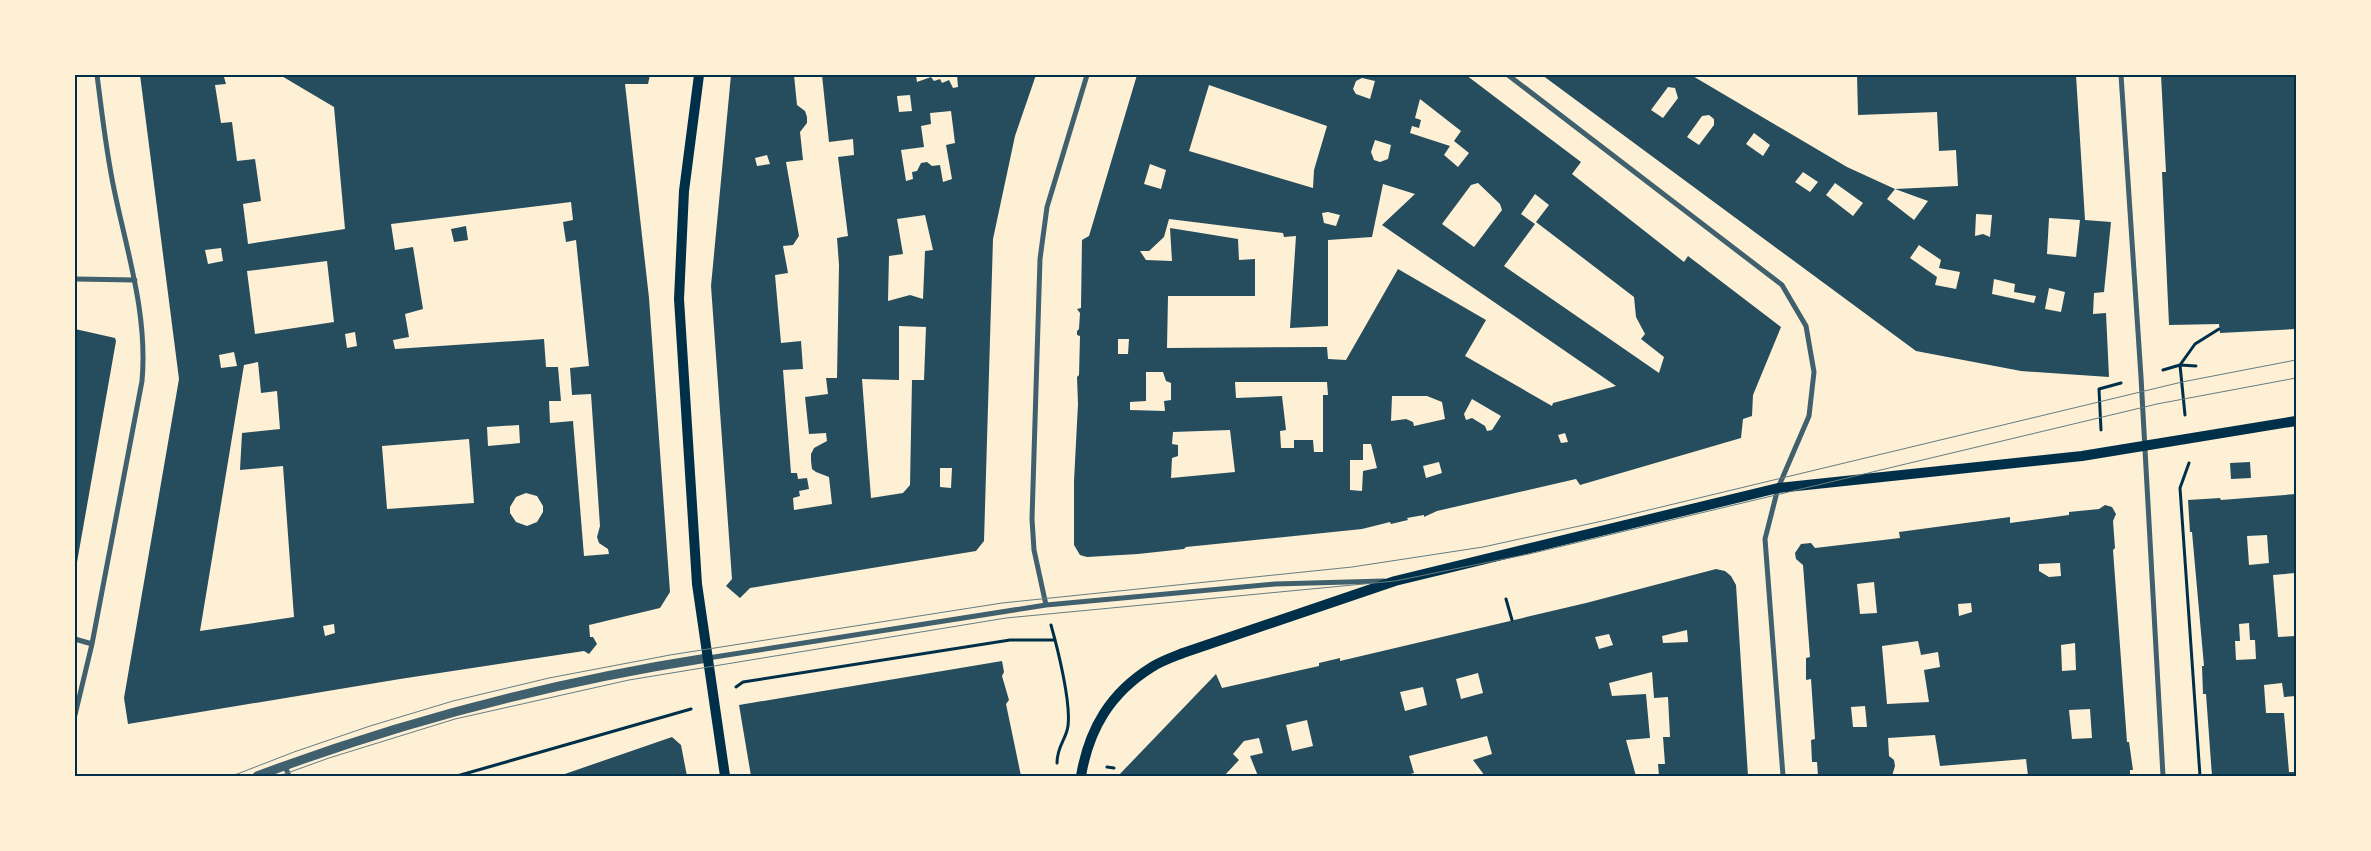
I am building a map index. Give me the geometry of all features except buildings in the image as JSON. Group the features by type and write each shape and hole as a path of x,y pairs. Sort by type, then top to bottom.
{"main road":[{"path":"699,75 684,191 679,299 697,584 725,776"},
{"path":"1081,776 1096,725 1118,693 1152,666 1183,653 1395,581 1778,488 2082,456 2296,421"}],"street":[{"path":"75,715 92,644 142,381 144,352 135,280 114,187 97,75"},
{"path":"1046,605 1034,550 1032,520 1040,259 1047,207 1087,75"},
{"path":"1508,75 1782,285 1806,326 1814,372 1809,416 1778,488 1765,539 1783,776"},
{"path":"2121,75 2163,776"},
{"path":"75,279 135,280"},
{"path":"257,776 342,746 533,691 708,658 1046,605 1275,584 1395,581"},
{"path":"75,639 92,644"},
{"path":"285,766 289,776"}],"path":[{"path":"2196,366 2180,365 2195,344 2219,329"},
{"path":"2180,488 2200,776"},
{"path":"1506,599 1512,620"},
{"path":"457,776 669,713 714,704 742,682 1010,640 1055,640 1065,688 1068,727 1057,751 1057,768"}],"tram line":[{"path":"232,776 370,726 453,701 549,678 670,655 1002,603 1352,567 1483,547 1607,520 2182,382 2296,360"},
{"path":"279,776 329,758 455,719 629,680 1006,618 1395,581 1529,554 2157,404 2296,378"}]}
